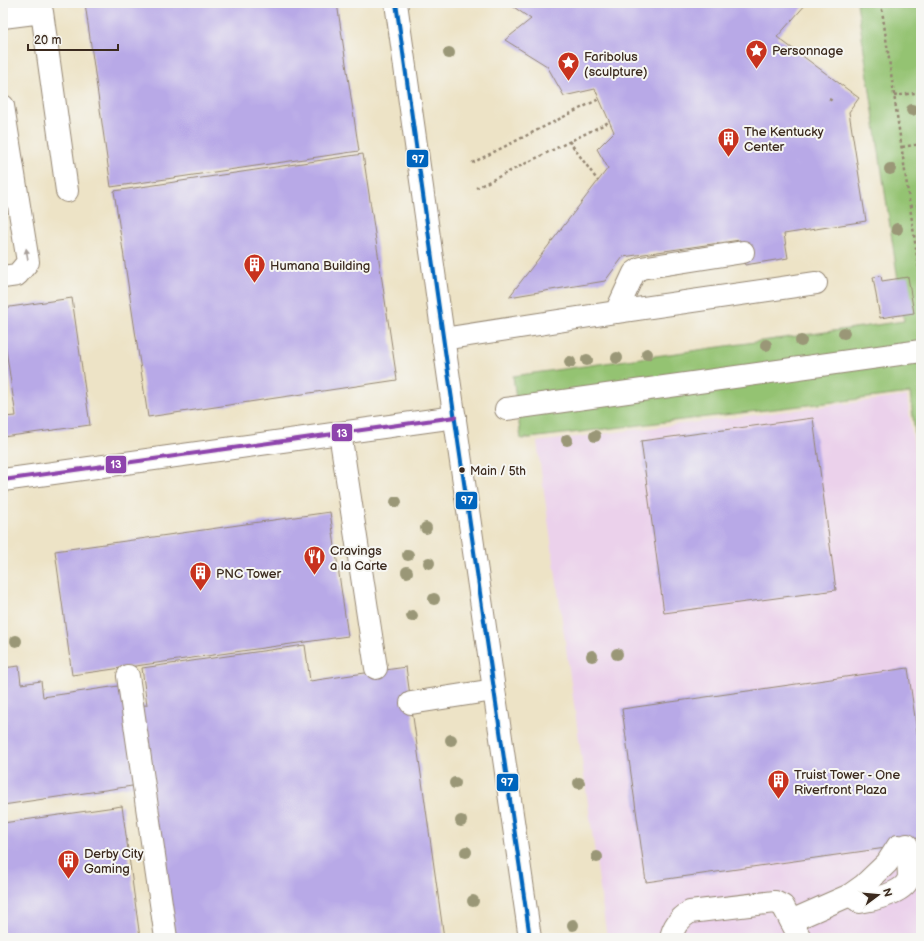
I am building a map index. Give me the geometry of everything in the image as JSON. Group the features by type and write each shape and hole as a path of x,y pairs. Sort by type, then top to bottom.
{"main road":[{"path":"396,3 530,938"},
{"path":"3,17 42,7 68,191"},
{"path":"3,106 28,262 17,275 3,277"},
{"path":"616,312 634,273 641,268 743,252"},
{"path":"443,339 816,283"},
{"path":"506,409 921,350"},
{"path":"3,480 455,416"},
{"path":"340,433 376,668"},
{"path":"128,676 166,938"},
{"path":"411,704 494,690"},
{"path":"907,845 921,866"},
{"path":"671,938 672,932 681,917 690,912 775,902 783,906 796,930 864,885 907,845"},
{"path":"850,895 860,902 874,900 904,886 909,879 907,845"}],"path":[{"path":"881,3 920,267 921,284"},
{"path":"894,96 921,92"},
{"path":"472,163 599,99"},
{"path":"829,99 834,102"},
{"path":"476,188 609,122"},
{"path":"570,141 598,181"},
{"path":"902,147 921,144"},
{"path":"910,206 921,205"}],"shaded area":[{"path":"907,396 921,498 921,938 607,938 537,442"}],"green space":[{"path":"857,3 921,3 921,483 910,393 521,439 513,376 904,321"}],"building":[{"path":"85,3 337,3 359,151 111,187"},
{"name":"The Kentucky Center","path":"508,3 807,3 777,37 859,98 849,112 866,221 784,234 788,258 745,265 740,240 623,257 605,281 509,297 608,168 597,149 614,132 595,89 564,96 547,66 505,40 531,19"},
{"name":"Humana Building","path":"363,154 397,380 148,417 114,191"},
{"path":"881,276 882,281 908,277 914,313 880,318 873,277"},
{"path":"72,298 90,425 3,437 3,417 16,416 5,343 3,343 3,308"},
{"path":"813,418 836,590 664,613 641,441"},
{"name":"PNC Tower","path":"330,512 348,636 72,675 55,551"},
{"path":"305,645 310,681 406,667 444,938 170,938 137,706 147,705 142,668"},
{"path":"19,666 21,684 41,681 43,697 125,685 139,785 3,805 3,668"},
{"name":"Truist Tower - One Riverfront Plaza","path":"908,668 921,760 921,843 646,882 622,709"},
{"name":"Derby City Gaming","path":"122,806 140,938 3,938 3,823"}],"transit line":[{"name":"97","path":"396,3 530,938"},
{"name":"13","path":"3,480 455,417"}],"place":[{"name":"Personnage","path":"756,70"},
{"name":"Faribolus (sculpture)","path":"569,82"},
{"name":"The Kentucky Center","path":"729,158"},
{"name":"Humana Building","path":"255,284"},
{"name":"Main / 5th","path":"462,470"},
{"name":"Cravings a la Carte","path":"314,576"},
{"name":"PNC Tower","path":"201,592"},
{"name":"Truist Tower - One Riverfront Plaza","path":"778,800"},
{"name":"Derby City Gaming","path":"68,880"}]}
